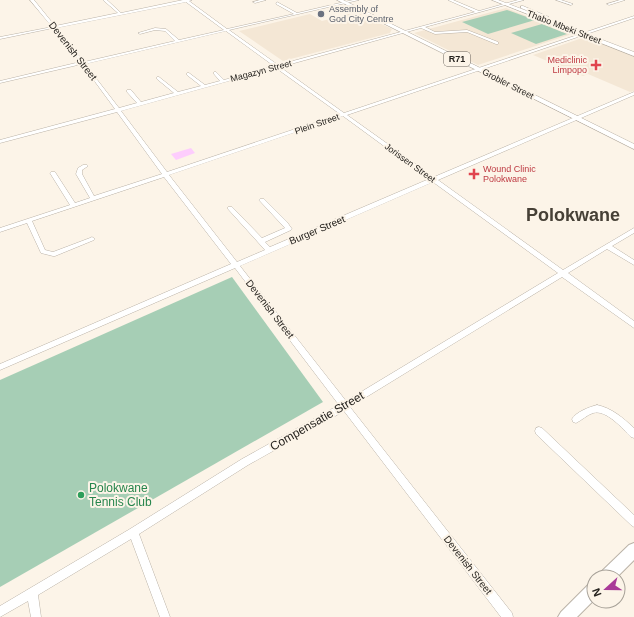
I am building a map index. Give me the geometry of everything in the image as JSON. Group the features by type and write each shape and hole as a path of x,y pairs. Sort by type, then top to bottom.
{"main road":[{"name":"Thabo Mbeki Street","path":"494,0 530,12 634,54"},
{"name":"Grobler Street","path":"342,2 634,147"}],"street":[{"name":"Devenish Street","path":"32,0 83,63 166,175 508,617"},
{"path":"105,0 120,14"},
{"path":"0,38 188,0"},
{"name":"Jorissen Street","path":"188,0 226,30 634,325"},
{"path":"255,2 264,0"},
{"path":"0,82 297,14 342,2 357,0"},
{"path":"450,0 479,12"},
{"name":"Magazyn Street","path":"0,142 522,0"},
{"path":"558,0 571,4"},
{"path":"569,0 575,2"},
{"path":"609,4 623,0"},
{"path":"277,3 297,14"},
{"path":"522,7 530,12 547,17"},
{"path":"530,12 539,10"},
{"name":"Plein Street","path":"0,230 634,18"},
{"path":"421,28 435,33 467,31 497,43"},
{"path":"140,33 155,30 166,30 178,41"},
{"path":"188,74 204,86"},
{"path":"215,74 224,81"},
{"path":"158,78 177,94"},
{"path":"129,91 140,104"},
{"name":"Burger Street","path":"0,367 634,93"},
{"path":"85,166 80,169 79,174 93,199"},
{"path":"53,173 73,205"},
{"path":"262,200 289,229 262,241"},
{"path":"230,208 270,251"},
{"path":"29,220 43,252 47,254 53,254 92,239"},
{"name":"Compensatie Street","path":"0,612 133,532 245,462 345,406 634,230"},
{"path":"607,246 634,263"},
{"path":"576,419 591,410 602,410 619,420 634,434"},
{"path":"539,431 634,522"},
{"path":"133,532 165,617"},
{"path":"614,569 634,550"},
{"path":"32,593 36,617"},
{"path":"566,617 586,597"}],"shaded area":[{"path":"506,8 572,34 478,65 414,33"},
{"path":"356,12 392,29 390,33 283,61 239,31 310,14 322,21"},
{"name":"Mediclinic Limpopo","path":"585,37 634,56 634,91 630,92 588,74 583,76 533,55"}],"green space":[{"path":"507,10 535,20 488,34 462,22"},
{"path":"542,24 567,34 536,44 511,33"},
{"name":"Polokwane Tennis Club","path":"232,277 323,402 0,587 0,380"}],"building":[{"path":"191,148 195,153 176,160 171,154"}],"place":[{"name":"Assembly of God City Centre","path":"321,14"},
{"name":"Mediclinic Limpopo","path":"596,65"},
{"name":"Wound Clinic Polokwane","path":"474,174"},
{"name":"Polokwane Tennis Club","path":"81,495"}],"district":[{"name":"Polokwane","path":"573,215"}]}
